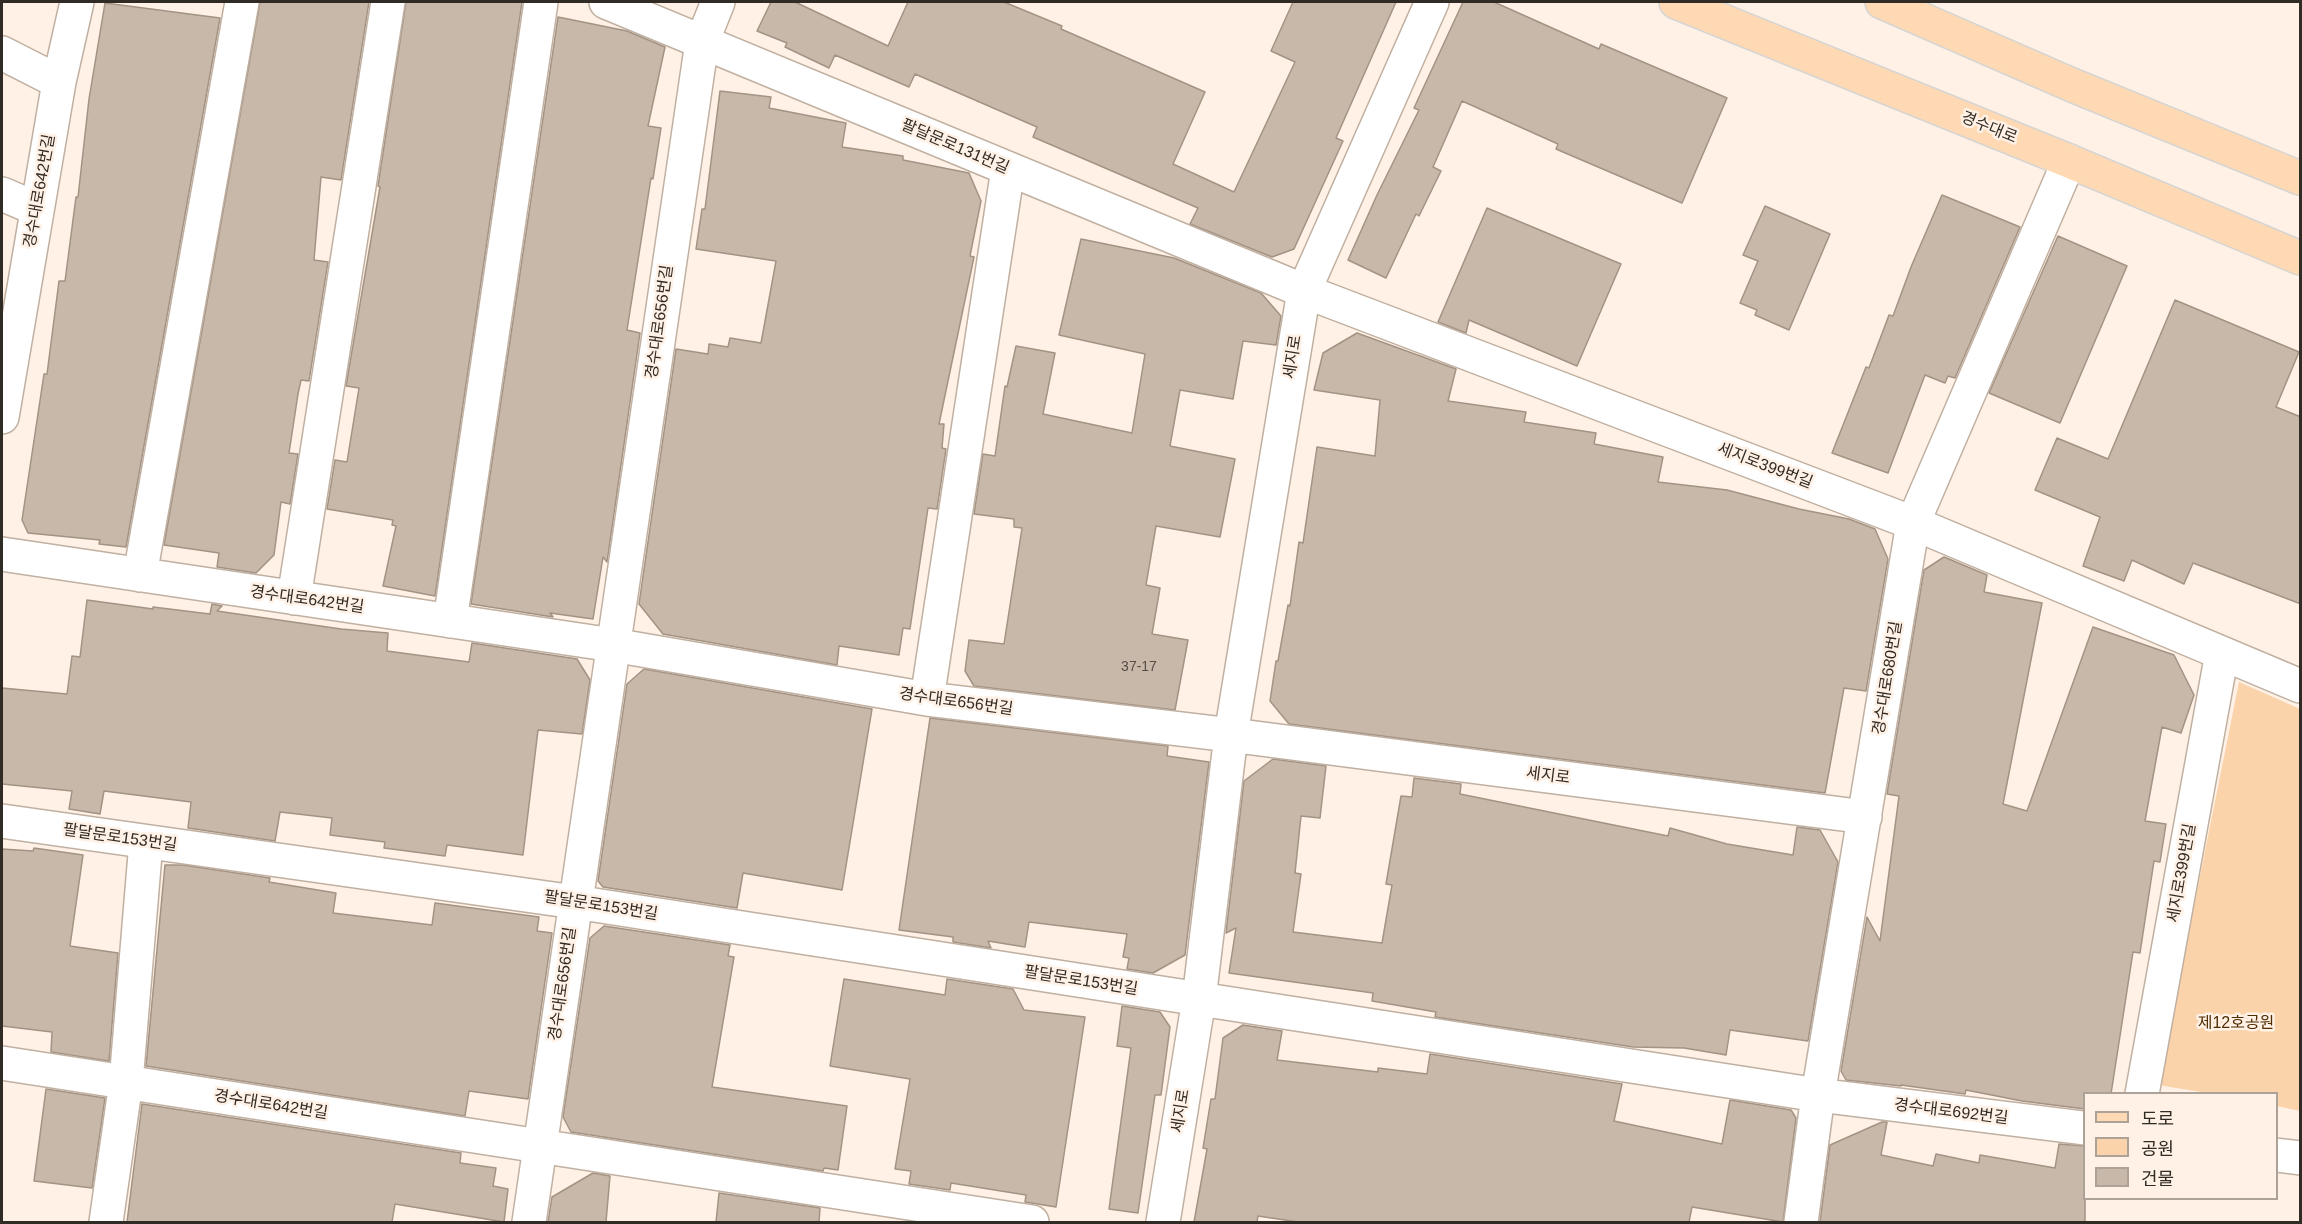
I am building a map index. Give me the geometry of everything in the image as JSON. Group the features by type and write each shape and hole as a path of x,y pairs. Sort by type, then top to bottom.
{"main road":[{"name":"경수대로","path":"1676,2 2068,160 2301,258"},
{"path":"1881,2 2072,85 2301,178"}],"street":[{"name":"경수대로642번길","path":"2,417 59,82 77,2"},
{"path":"140,575 242,2"},
{"path":"294,598 388,2"},
{"path":"450,621 541,2"},
{"name":"팔달문로131번길","path":"606,2 1304,291"},
{"name":"경수대로656번길","path":"529,1222 702,42 718,2"},
{"name":"세지로","path":"1163,1222 1199,999 1231,735 1304,291 1432,2"},
{"path":"2,52 59,82"},
{"name":"경수대로680번길","path":"1801,1222 1818,1095 1913,523 2068,160"},
{"path":"927,699 1008,169"},
{"path":"2,194 37,209"},
{"name":"세지로399번길","path":"1304,291 1913,523 2301,686"},
{"name":"경수대로642번길","path":"2,554 613,645"},
{"name":"경수대로656번길","path":"613,645 927,699 1231,735"},
{"name":"세지로399번길","path":"2142,1092 2222,653"},
{"name":"세지로","path":"1231,735 1865,817"},
{"name":"팔달문로153번길","path":"2,821 575,902 1199,999"},
{"path":"106,1222 126,1082 146,842"},
{"path":"1199,999 1818,1095"},
{"name":"경수대로642번길","path":"2,1063 540,1146"},
{"name":"경수대로692번길","path":"1818,1095 2083,1128"},
{"path":"540,1146 1032,1222"},
{"path":"2278,1155 2301,1158"}],"green space":[{"name":"제12호공원","path":"2239,682 2300,709 2300,1111 2278,1106 2278,1092 2201,1092 2158,1085"}],"building":[{"path":"260,2 369,2 341,180 321,177 314,260 328,262 309,381 301,380 298,394 289,453 298,454 290,504 281,502 274,555 256,573 217,567 219,553 164,545"},
{"path":"406,2 522,2 435,596 383,586 396,526 392,525 393,520 327,509 335,460 347,462 359,388 346,386 380,187 378,186"},
{"path":"771,2 795,2 888,46 908,2 1004,2 1205,92 1173,164 1234,192 1295,62 1271,51 1293,2 1396,2 1336,138 1343,141 1294,249 1272,257 1190,224 1198,208 1033,137 1037,127 915,74 909,87 835,55 829,68 785,47 787,43 757,31"},
{"path":"1463,2 1494,2 1599,49 1601,44 1727,98 1682,203 1556,149 1558,144 1462,101 1433,167 1441,171 1419,216 1416,214 1386,278 1348,260 1419,110 1414,108"},
{"path":"105,3 220,18 126,547 99,544 100,540 28,533 22,520 44,374 47,374 59,281 65,281 76,197 78,197 89,99"},
{"path":"558,17 627,31 665,47 648,126 661,128 627,330 640,333 607,562 603,557 593,619 550,613 553,617 471,604"},
{"path":"720,91 771,97 769,108 846,123 842,147 903,156 903,160 969,173 981,201 970,256 974,257 939,424 944,424 942,448 946,449 937,509 928,508 910,629 903,628 899,655 839,646 837,665 663,634 639,604 676,349 708,354 709,344 728,347 730,338 761,343 776,261 696,249 702,209 705,209"},
{"path":"1942,195 2020,227 1955,378 1948,376 1945,383 1925,375 1888,473 1832,453 1866,367 1869,368 1889,315 1893,316"},
{"path":"1765,206 1830,234 1789,330 1755,315 1757,310 1740,303 1758,261 1743,255"},
{"path":"1487,208 1621,264 1577,366 1469,320 1466,333 1438,322"},
{"path":"2058,236 2127,266 2060,423 1989,393"},
{"path":"1081,239 1174,258 1261,293 1281,316 1276,345 1243,341 1233,399 1180,390 1170,446 1235,459 1220,537 1156,526 1146,585 1160,588 1152,634 1188,640 1175,710 974,686 965,671 969,640 1004,644 1022,528 1014,527 1014,519 974,514 983,454 995,456 1005,386 1007,387 1016,346 1055,353 1043,414 1132,433 1145,354 1059,335"},
{"path":"2175,300 2299,352 2276,407 2301,417 2301,604 2193,563 2184,584 2132,560 2124,581 2083,566 2100,517 2035,490 2057,438 2108,459"},
{"path":"1357,333 1456,369 1448,401 1526,412 1524,422 1596,433 1594,444 1663,457 1658,482 1727,490 1799,509 1849,519 1875,529 1888,559 1866,691 1844,688 1825,793 1289,724 1270,701 1276,661 1278,661 1288,605 1290,606 1299,542 1303,543 1317,447 1375,456 1380,400 1314,390 1323,353"},
{"path":"1944,557 1987,575 1984,592 2042,603 2003,804 2027,811 2093,627 2174,655 2194,695 2181,733 2162,727 2145,821 2166,824 2160,862 2154,861 2140,953 2133,952 2111,1092 2083,1092 2083,1109 2022,1101 1966,1090 1965,1094 1846,1080 1841,1071 1867,917 1880,941 1899,796 1887,794 1924,570"},
{"path":"87,600 210,614 212,604 222,606 217,611 341,629 388,633 387,651 469,662 472,643 577,659 590,680 582,734 538,730 523,855 447,845 445,856 384,848 385,842 330,835 332,818 280,812 275,841 188,828 191,802 104,791 100,814 69,809 72,791 2,784 2,688 67,694 72,656 80,657"},
{"path":"644,669 872,709 842,890 743,873 737,908 603,887 598,881 627,684"},
{"path":"930,718 1168,746 1167,756 1209,762 1185,955 1153,973 1127,969 1129,958 1123,957 1127,934 1029,922 1025,947 988,941 991,948 953,942 953,937 899,930"},
{"path":"1273,759 1326,766 1320,818 1301,816 1295,873 1301,874 1293,932 1382,943 1392,885 1386,884 1401,796 1412,797 1414,778 1461,784 1460,794 1668,836 1670,828 1727,844 1793,855 1797,827 1820,830 1838,862 1808,1041 1730,1030 1726,1055 1684,1048 1633,1047 1435,1017 1436,1012 1372,1001 1373,993 1229,973 1236,928 1226,933 1244,781"},
{"path":"34,848 83,855 70,946 118,953 109,1061 51,1052 52,1032 2,1026 2,849 33,851"},
{"path":"165,865 183,865 270,878 269,882 336,893 333,913 432,925 435,903 539,917 537,931 552,933 528,1099 469,1091 465,1116 146,1066"},
{"path":"604,926 730,945 728,956 734,957 712,1087 847,1106 838,1170 824,1168 823,1171 571,1132 563,1117 590,938"},
{"path":"844,979 945,995 947,979 1013,989 1024,1010 1085,1017 1056,1207 1025,1202 1026,1195 951,1183 950,1190 909,1184 911,1171 895,1169 910,1079 830,1066"},
{"path":"1122,1006 1160,1012 1170,1027 1161,1095 1155,1095 1138,1213 1109,1209 1131,1048 1117,1046"},
{"path":"1243,1025 1282,1031 1277,1060 1378,1072 1378,1068 1427,1074 1430,1054 1622,1084 1614,1121 1722,1144 1730,1100 1791,1110 1796,1118 1783,1222 1692,1207 1689,1222 1298,1222 1258,1216 1257,1222 1194,1222 1207,1149 1203,1148 1211,1099 1215,1099 1223,1038"},
{"path":"46,1089 105,1098 92,1188 34,1181"},
{"path":"142,1104 461,1153 460,1163 496,1168 493,1186 508,1189 504,1222 395,1204 392,1222 127,1222"},
{"path":"1882,1122 1887,1122 1881,1155 1933,1166 1936,1154 1979,1163 1980,1155 2055,1168 2059,1144 2083,1146 2085,1222 1820,1222 1830,1145"},
{"path":"593,1173 610,1176 606,1222 548,1222 552,1197"},
{"path":"719,1193 820,1208 819,1222 716,1222"}]}
